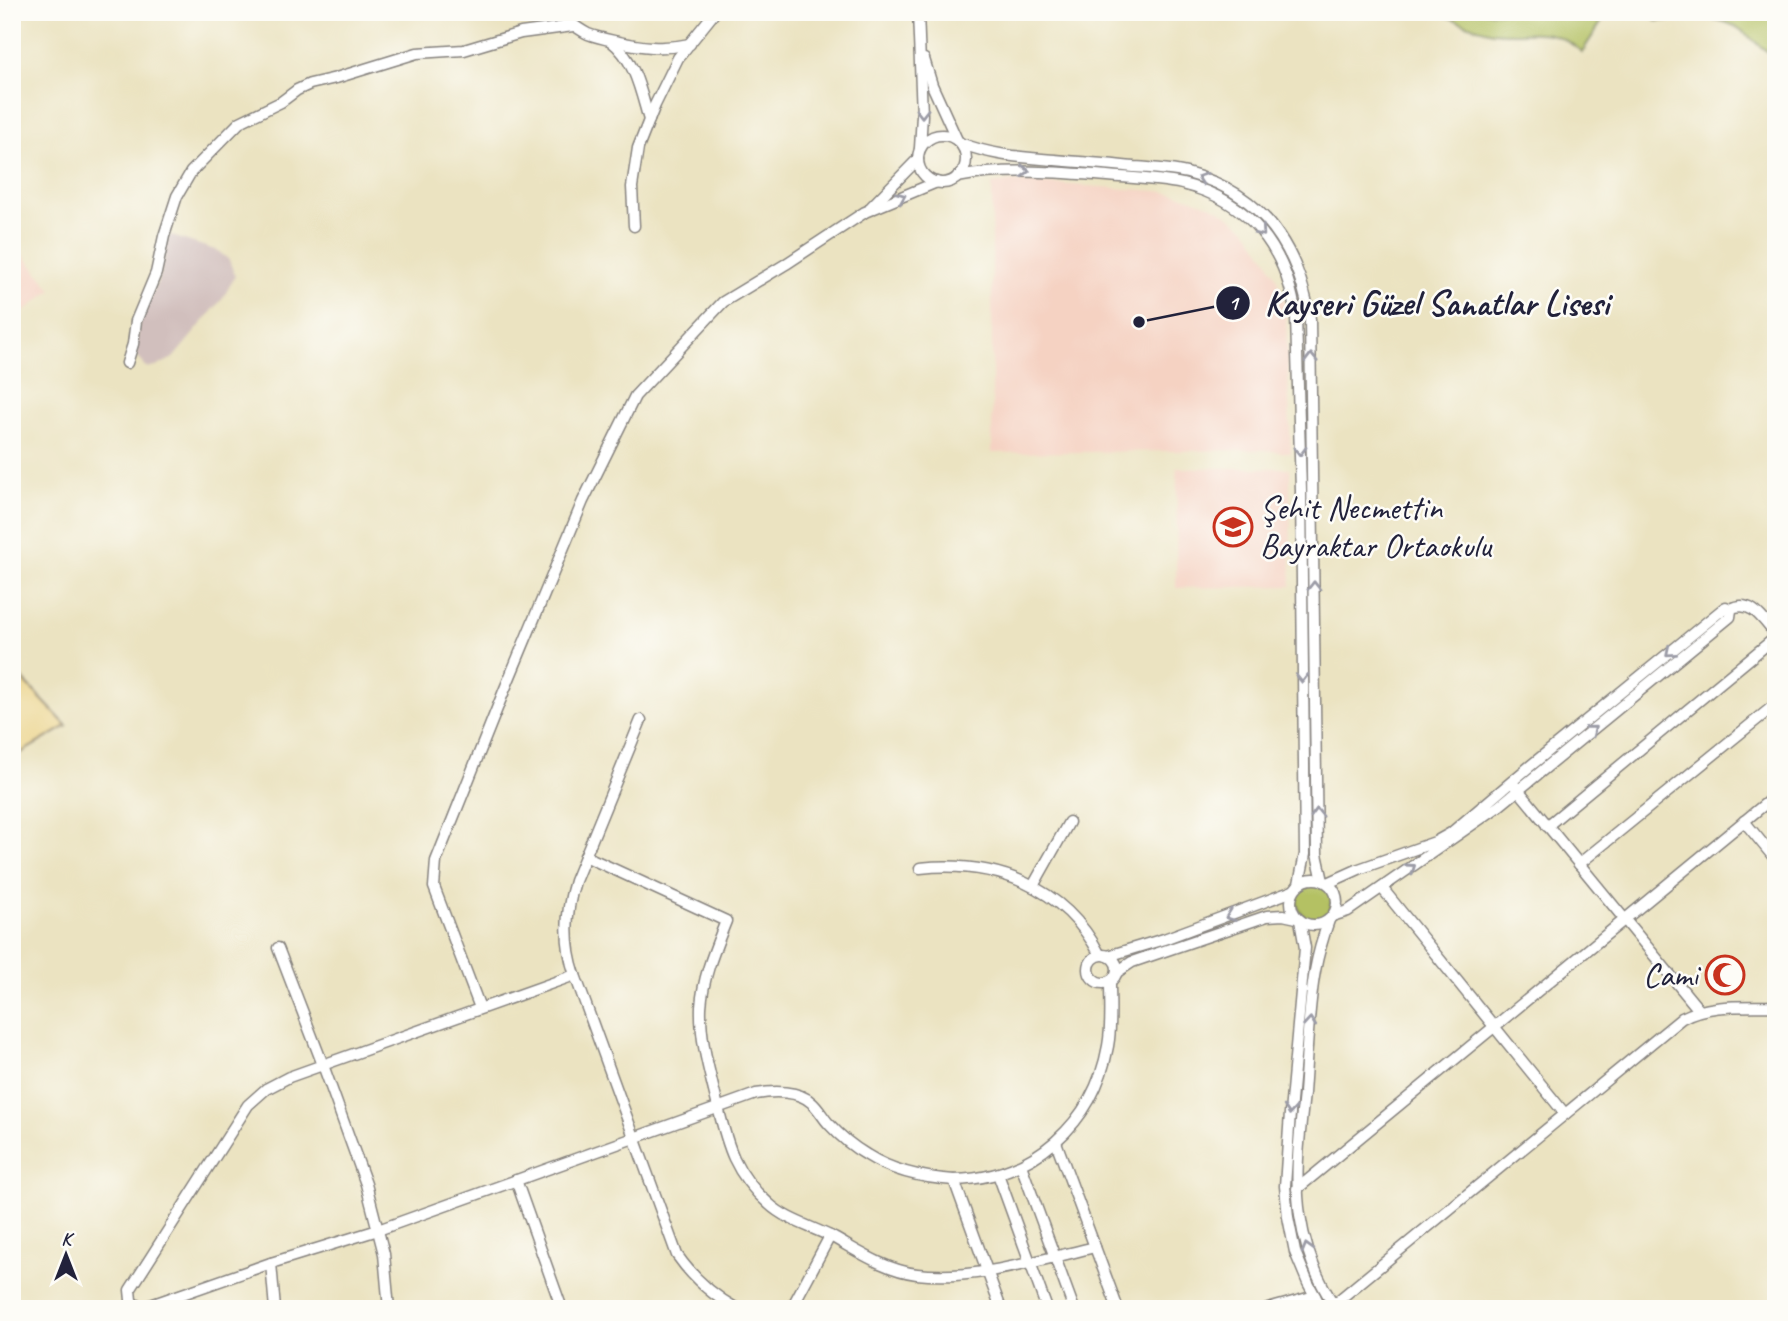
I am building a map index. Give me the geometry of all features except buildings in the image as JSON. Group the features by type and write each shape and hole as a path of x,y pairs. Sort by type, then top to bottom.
{"street":[{"path":"556,12 588,34 607,39 655,48 690,44"},
{"path":"634,226 632,200 638,148 678,58 715,12"},
{"path":"918,12 922,115 919,154 924,174 937,182"},
{"path":"128,363 136,321 156,273 163,236 177,196 191,172 240,122 281,102 303,87 417,53 464,50 521,33 573,26"},
{"path":"480,1008 434,887 436,861 583,500 635,396 723,302 865,212 937,182 948,182 964,169 966,158 927,71 919,27"},
{"path":"607,39 622,51 629,62 649,120"},
{"path":"865,212 919,154 927,140 936,135 947,135 977,149 1009,157 1165,169 1200,177 1236,194 1259,212 1280,236 1303,283 1310,319 1317,840 1319,865 1326,882"},
{"path":"957,177 995,171 1032,170 1168,181 1192,187 1223,200 1244,214 1265,235 1284,267 1292,289 1296,317 1300,436 1305,854 1291,897 1291,907 1298,919 1305,948 1285,1186 1292,1241 1301,1268 1322,1309"},
{"path":"1326,882 1443,837 1515,786 1728,612 1742,605 1753,609 1776,636 1547,825"},
{"path":"1579,864 1776,704"},
{"path":"641,720 570,895 566,922 567,946 575,975 677,1255 701,1283 737,1309"},
{"path":"1515,786 1699,1010"},
{"path":"575,975 281,1080 266,1089 248,1105 130,1290 131,1300 135,1305 148,1306 271,1263 379,1230 718,1107 764,1093 796,1095 812,1103 838,1133 870,1157 901,1170 954,1180 971,1180 998,1174 1043,1152 1056,1142 1087,1104 1101,1073 1110,1034 1110,981 1117,972 1132,962 1267,916 1283,915 1314,925 1348,911 1499,806 1515,786"},
{"path":"1297,1189 1776,794"},
{"path":"1744,821 1776,860"},
{"path":"1032,886 1069,822"},
{"path":"585,856 726,921 708,969 701,1007 703,1047 723,1131 732,1154 743,1175 758,1194 776,1210 890,1268 902,1271 940,1275 987,1271 1095,1247"},
{"path":"920,868 977,868 1006,875 1032,886 1072,915 1104,955 1116,964 1117,972"},
{"path":"1110,981 1098,982 1090,974 1091,962 1104,955 1164,939 1237,913 1313,878 1332,887 1337,906 1330,918 1317,959 1312,988 1297,1189 1299,1214 1308,1252 1317,1276 1335,1307 1682,1018 1699,1010 1776,1006"},
{"path":"1382,888 1565,1114"},
{"path":"278,948 363,1174 384,1254 389,1309"},
{"path":"1056,1142 1118,1309"},
{"path":"1021,1164 1074,1309"},
{"path":"998,1174 1047,1309"},
{"path":"516,1180 561,1307 549,1309"},
{"path":"954,1180 1001,1309"},
{"path":"790,1309 830,1236"},
{"path":"271,1263 275,1309"},
{"path":"1268,1309 1315,1296"}],"shaded area":[{"path":"1014,181 1181,195 1215,207 1246,229 1266,257 1283,296 1291,453 1263,450 992,453 992,184"},
{"path":"169,235 218,251 229,260 235,276 223,298 173,358 150,368 146,367 135,353 139,323 160,276"},
{"path":"12,241 52,290 12,321"},
{"name":"Şehit Necmettin Bayraktar Ortaokulu","path":"1177,468 1290,468 1291,586 1176,588"}],"green space":[{"path":"1436,12 1608,12 1582,52 1559,37 1539,33 1493,32"},
{"path":"1648,12 1776,12 1776,56 1761,48 1731,24 1700,18 1656,21"},
{"path":"1314,885 1326,890 1331,902 1326,914 1314,919 1302,914 1297,902 1302,890"}],"sand":[{"path":"12,668 67,726 12,758"}],"place":[{"name":"Kayseri Güzel Sanatlar Lisesi","path":"1139,322"},
{"name":"Şehit Necmettin Bayraktar Ortaokulu","path":"1233,527"},
{"name":"Cami","path":"1725,975"}]}
